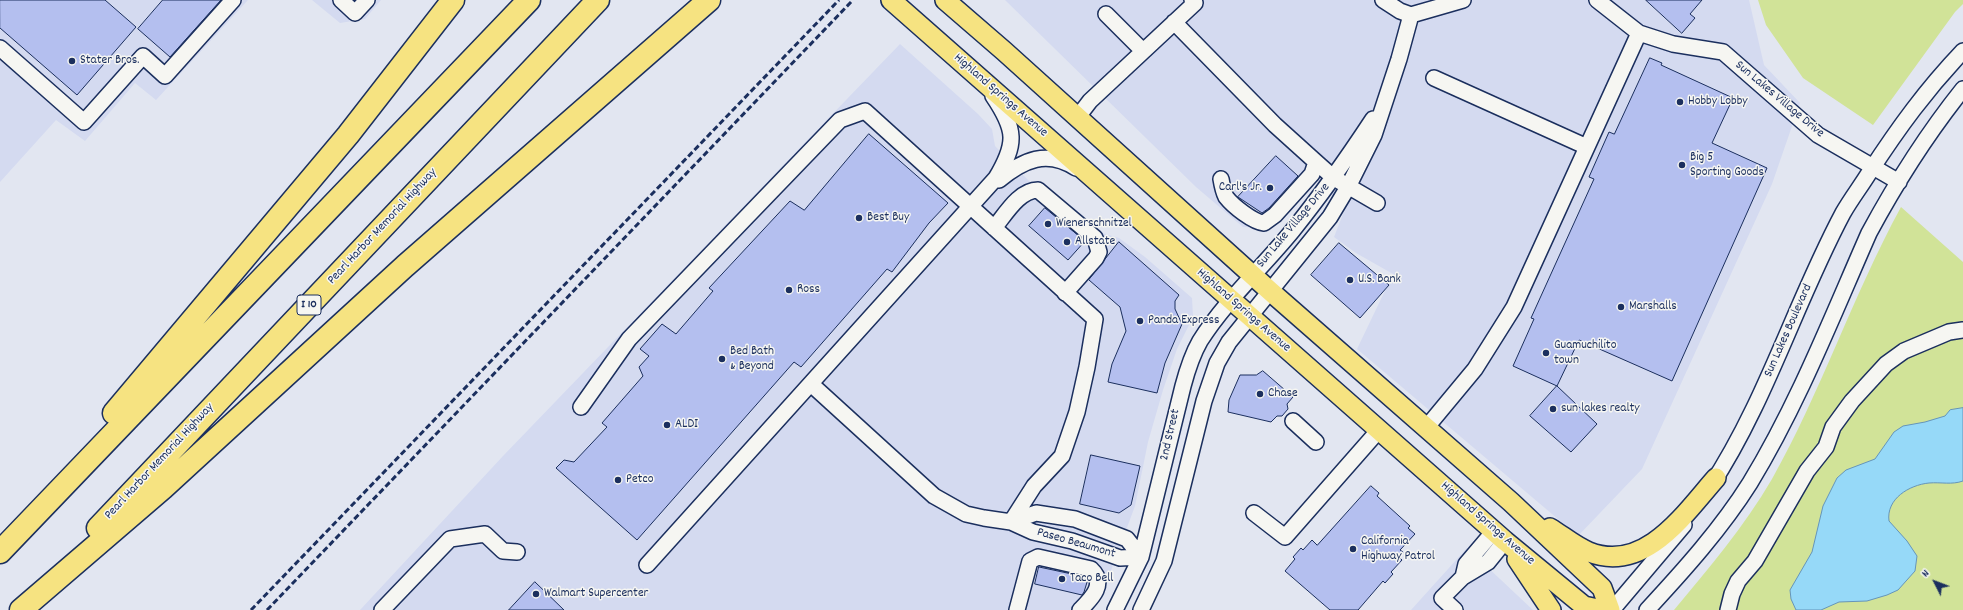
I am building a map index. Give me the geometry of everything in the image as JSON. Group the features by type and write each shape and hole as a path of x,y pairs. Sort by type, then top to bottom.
{"highway":[{"path":"0,547 348,135 453,0"},
{"path":"0,552 529,0"},
{"name":"Pearl Harbor Memorial Highway","path":"20,610 598,0"},
{"path":"20,610 163,488 405,266 709,0"}],"main road":[{"name":"Highland Springs Avenue","path":"891,0 1500,536 1584,606 1602,610"},
{"path":"945,0 1004,51 1077,118 1253,274 1270,291 1510,502 1602,588 1611,610"},
{"path":"1510,502 1588,552 1600,555 1616,556 1638,552 1652,545 1666,533 1716,478"},
{"path":"1500,536 1551,610"}],"street":[{"path":"0,48 84,122 143,56 165,76 233,0"},
{"path":"341,0 355,13 367,0"},
{"path":"1077,118 1090,101 1195,3 1192,0"},
{"path":"1383,0 1400,11 1411,15 1463,0"},
{"path":"1426,428 1475,369 1514,307 1639,33 1597,0"},
{"path":"1106,14 1143,51"},
{"path":"1383,104 1399,59 1411,15"},
{"path":"1174,22 1275,125 1316,162 1334,178 1377,203"},
{"name":"Sun Lakes Village Drive","path":"1639,33 1673,44 1723,52 1818,135 1899,182"},
{"name":"Sun Lakes Boulevard","path":"1611,610 1673,539 1694,512 1716,478 1746,425 1772,372 1822,257 1844,212 1918,101 1963,51"},
{"path":"1434,78 1587,147"},
{"path":"647,565 972,206 1008,159 1012,140 1006,115 982,81"},
{"path":"1647,610 1717,530 1749,484 1777,436 1869,233 1927,137 1963,89"},
{"name":"Sun Lake Village Drive","path":"1253,274 1292,232 1334,178 1383,104"},
{"name":"Sun Lake Village Drive","path":"1270,291 1330,217 1348,187 1374,135 1383,104"},
{"path":"581,407 628,339 840,120 865,111 972,206 994,228 1095,319 1088,367 1078,412 1062,456 1034,486 1011,522 966,514 934,496 811,384"},
{"path":"984,192 1021,163 1041,158 1064,160 1095,180"},
{"path":"1221,179 1226,197 1256,222 1264,223 1276,215 1312,174 1316,162"},
{"path":"994,228 1022,195 1030,190 1038,190 1095,238 1098,252 1096,258 1065,293"},
{"name":"2nd Street","path":"1115,610 1142,557 1176,412 1191,359 1200,342 1253,274"},
{"name":"2nd Street","path":"1142,610 1164,562 1209,383 1222,353 1270,291"},
{"path":"1728,610 1732,594 1738,581 1755,561 1807,471 1826,447 1833,428 1852,401 1886,364 1904,351 1949,332 1963,330"},
{"path":"1293,421 1316,442"},
{"path":"1254,513 1286,538 1379,430"},
{"name":"Paseo Beaumont","path":"1011,522 1036,513 1075,519 1127,539 1142,557"},
{"name":"Paseo Beaumont","path":"1011,522 1033,532 1072,541 1120,558 1142,557"},
{"path":"382,610 450,539 485,534 503,551 517,552"},
{"path":"1455,610 1442,598 1463,577 1488,562 1500,536"},
{"path":"1017,610 1030,561 1038,556 1091,569 1096,574 1098,588 1093,598 1080,610"}],"shaded area":[{"path":"0,0 248,0 156,100 135,83 85,141 56,120 0,182"},
{"path":"312,0 381,0 365,19 340,23"},
{"path":"1005,0 1749,0 1764,65 1800,103 1772,184 1642,469 1578,536 1357,349 1393,274 1356,253 1334,237 1345,209 1316,179 1268,228 1243,227 1196,187"},
{"path":"900,44 978,114 992,129 995,146 1029,181 1052,192 1102,233 1119,238 1145,257 1192,298 1193,317 1177,349 1163,390 1148,442 1135,506 1103,592 1093,610 360,610 503,456"},
{"path":"1467,548 1533,610 1411,610"}],"green space":[{"path":"1758,0 1963,0 1963,4 1955,12 1873,125 1803,78 1766,25"},
{"path":"1901,207 1963,262 1963,610 1674,610 1713,563 1750,514 1772,479 1790,446 1822,378 1867,274"}],"water":[{"path":"1963,408 1963,481 1921,484 1900,494 1891,506 1889,521 1907,541 1917,556 1915,571 1898,590 1887,595 1867,601 1839,602 1821,610 1796,610 1791,599 1790,590 1812,552 1823,506 1837,478 1846,470 1875,459 1894,432 1903,426 1925,422 1945,416 1950,410"}],"building":[{"name":"Stater Bros.","path":"0,0 105,0 136,27 77,95 0,28"},
{"path":"163,0 221,0 170,57 138,29"},
{"path":"1646,0 1702,0 1690,14 1695,18 1682,33"},
{"path":"1650,58 1662,63 1661,65 1733,98 1712,143 1767,168 1672,381 1579,340 1557,386 1513,366 1534,319 1531,318 1594,179 1589,177 1609,132 1614,134"},
{"path":"869,134 948,203 929,223 892,272 887,269 801,367 794,362 637,540 556,468 564,460 574,462 607,427 602,423 643,376 639,367 649,356 640,349 662,324 676,334 713,291 709,288 790,201 804,210"},
{"name":"Carl's Jr.","path":"1276,156 1298,176 1269,208 1262,213 1238,197"},
{"path":"1045,208 1085,241 1068,260 1029,226"},
{"path":"1119,242 1179,295 1175,301 1175,309 1182,324 1165,363 1157,393 1108,382 1112,364 1126,331 1120,307 1089,280"},
{"name":"U.S. Bank","path":"1339,243 1389,285 1360,318 1311,275"},
{"name":"Chase","path":"1263,371 1293,397 1287,404 1288,409 1282,416 1277,416 1271,422 1228,412 1229,400 1240,375 1256,375"},
{"path":"1557,386 1597,424 1571,452 1530,416"},
{"path":"1091,455 1140,466 1131,505 1119,513 1080,504"},
{"name":"California Highway Patrol","path":"1371,486 1379,493 1377,496 1410,526 1408,528 1415,534 1400,550 1403,552 1399,557 1402,560 1391,572 1393,574 1385,583 1383,581 1358,610 1330,610 1285,571 1295,559 1293,557 1301,548 1303,550 1312,540 1317,545"},
{"name":"Taco Bell","path":"1039,567 1086,577 1088,579 1084,592 1082,595 1035,584"},
{"name":"Walmart Supercenter","path":"535,582 564,610 509,610"}],"railway":[{"path":"251,610 839,0"},
{"path":"267,610 853,0"}],"place":[{"name":"Stater Bros.","path":"72,61"},
{"name":"Hobby Lobby","path":"1680,102"},
{"name":"Big 5 Sporting Goods","path":"1682,165"},
{"name":"Carl's Jr.","path":"1270,188"},
{"name":"Best Buy","path":"859,218"},
{"name":"Wienerschnitzel","path":"1048,224"},
{"name":"Allstate","path":"1067,242"},
{"name":"U.S. Bank","path":"1350,280"},
{"name":"Ross","path":"789,290"},
{"name":"Marshalls","path":"1621,307"},
{"name":"Panda Express","path":"1140,321"},
{"name":"Guamuchilito town","path":"1546,353"},
{"name":"Bed Bath & Beyond","path":"722,359"},
{"name":"Chase","path":"1260,394"},
{"name":"sun lakes realty","path":"1553,409"},
{"name":"ALDI","path":"667,425"},
{"name":"Petco","path":"618,480"},
{"name":"California Highway Patrol","path":"1353,549"},
{"name":"Taco Bell","path":"1062,579"},
{"name":"Walmart Supercenter","path":"536,594"}]}
